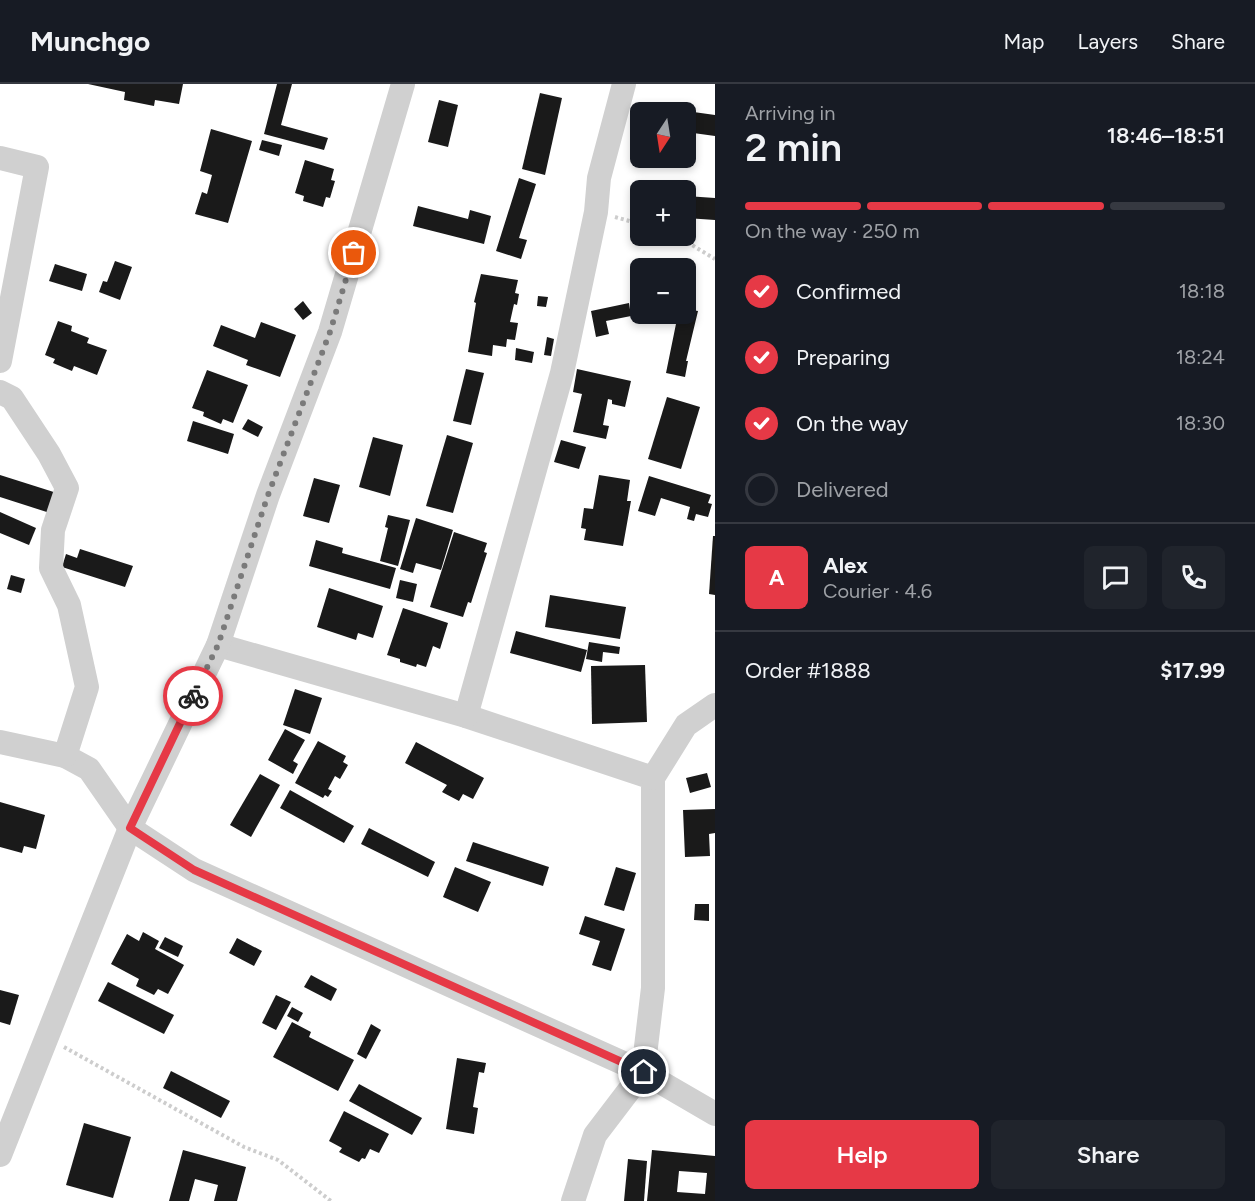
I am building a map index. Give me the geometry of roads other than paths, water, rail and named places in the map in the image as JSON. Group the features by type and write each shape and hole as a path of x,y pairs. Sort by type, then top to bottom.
{"street":[{"path":"0,1155 130,828 218,645 268,495 330,332 403,84"},
{"path":"466,716 562,374 596,212 599,178 624,84"},
{"path":"0,158 36,167 0,361"},
{"path":"0,392 12,398 49,454 67,488 53,530 51,568 69,605 87,687 65,756"},
{"path":"218,645 466,716 653,778"},
{"path":"573,1201 595,1135 644,1072 653,988 653,778 686,725 715,705"},
{"path":"0,742 65,756 89,769 130,828 194,870 644,1072 715,1114"}]}
